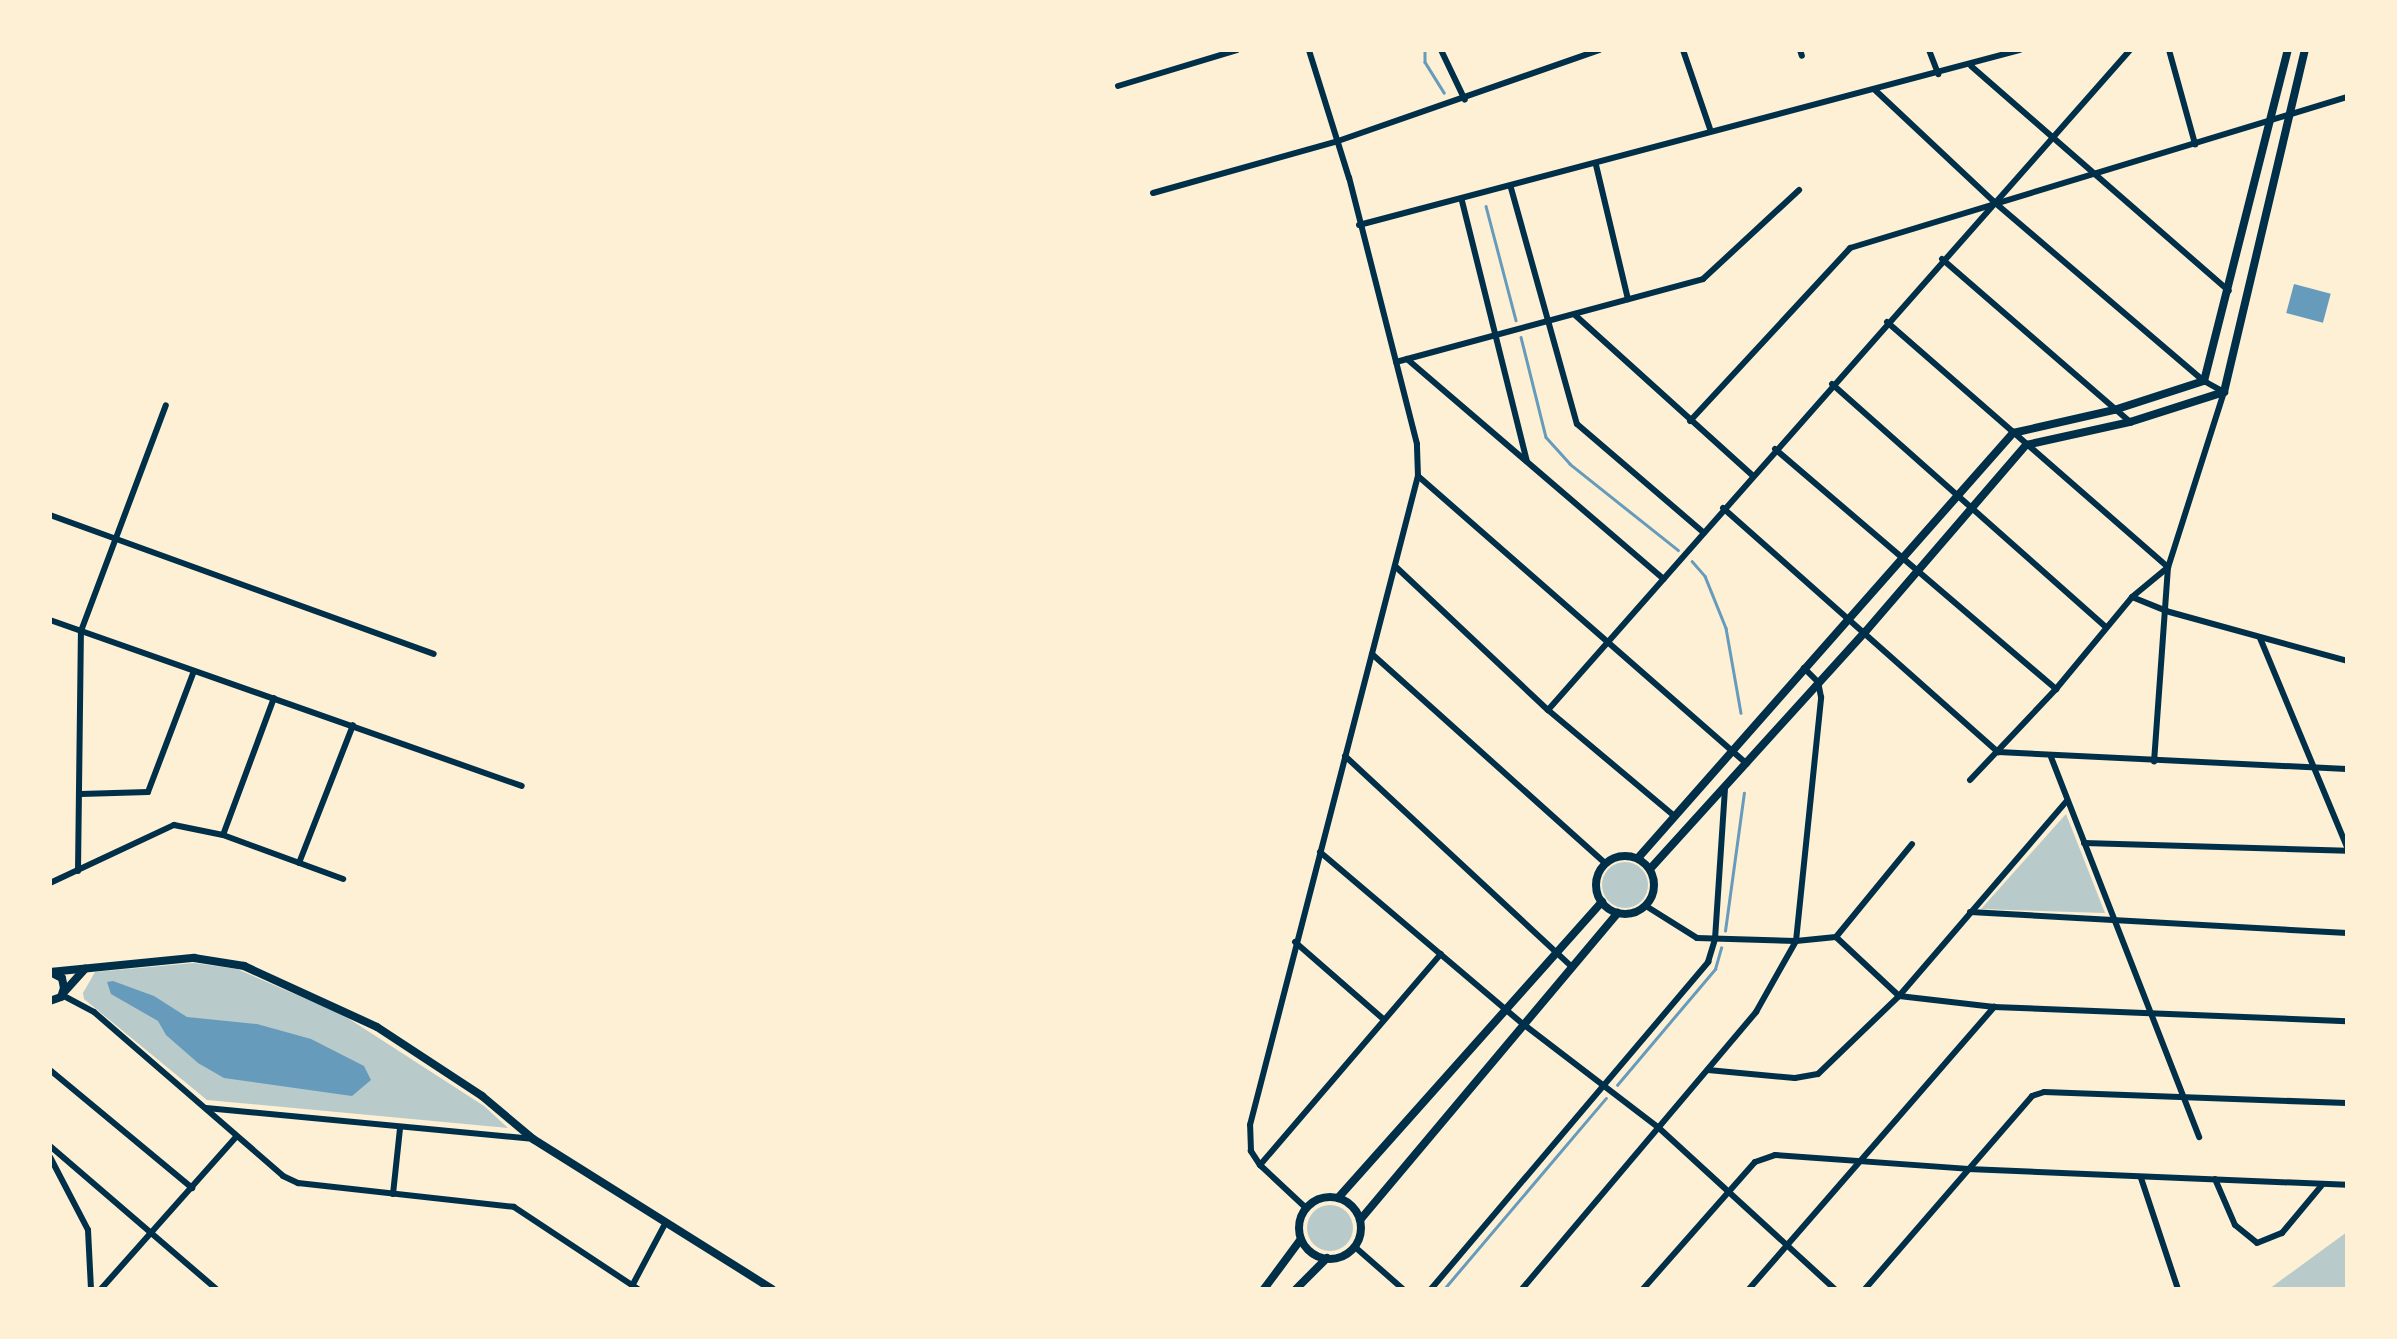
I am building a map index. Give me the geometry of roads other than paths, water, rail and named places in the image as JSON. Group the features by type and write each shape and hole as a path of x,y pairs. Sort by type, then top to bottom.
{"street":[{"path":"1118,86 1237,50"},
{"path":"1306,1208 1260,1165 1251,1151 1250,1126 1418,476 1418,444 1349,178 1309,50"},
{"path":"1441,50 1465,100"},
{"path":"1153,193 1338,142 1600,50"},
{"path":"1683,50 1710,130"},
{"path":"1928,50 1938,74"},
{"path":"1359,225 1462,201 1710,130 2020,50"},
{"path":"1548,710 2130,50"},
{"path":"2170,50 2195,144"},
{"path":"2204,381 2288,50"},
{"path":"2154,760 2168,567 2224,392 2305,50"},
{"path":"1970,65 2228,290"},
{"path":"1875,90 1994,201 2204,381 2224,392"},
{"path":"1690,420 1850,248 2094,170 2290,118 2347,97"},
{"path":"1596,165 1628,299"},
{"path":"1511,188 1578,424 1704,533"},
{"path":"1396,362 1703,279 1799,190"},
{"path":"1462,201 1528,464"},
{"path":"1942,259 2130,422"},
{"path":"1574,314 1752,475"},
{"path":"1887,322 2168,567"},
{"path":"1406,358 1664,579"},
{"path":"1638,858 2013,434 2114,410 2204,381"},
{"path":"1832,384 2106,626"},
{"path":"1650,869 1866,631 1915,569 2026,445 2130,422 2224,392"},
{"path":"78,870 81,632 166,406"},
{"path":"1775,449 2056,689"},
{"path":"1418,476 1747,764"},
{"path":"1723,508 1998,752 2347,769"},
{"path":"50,515 434,654"},
{"path":"1394,566 1548,710 1673,815"},
{"path":"1970,780 2056,689 2132,597 2168,567"},
{"path":"2132,597 2166,612 2347,661"},
{"path":"50,620 522,786"},
{"path":"2084,843 2347,849 2260,638"},
{"path":"1372,654 1605,863"},
{"path":"1522,1289 1756,1012 1796,941 1821,697 1818,682 1804,668"},
{"path":"81,794 148,792 194,671"},
{"path":"223,835 274,698"},
{"path":"299,863 353,725"},
{"path":"1345,756 1571,966"},
{"path":"2051,757 2199,1137"},
{"path":"1431,1289 1708,962 1716,940 1726,786"},
{"path":"1707,1070 1795,1078 1818,1074 1899,996 2066,802"},
{"path":"50,883 174,825 223,835 343,879"},
{"path":"1354,1247 1360,1220 1618,913 1646,906 1687,934 1716,940 1836,937 1912,844"},
{"path":"1320,852 1523,1024 1658,1128 1835,1289"},
{"path":"1618,913 1602,902 1596,878 1605,863 1621,856 1638,858 1650,869 1654,888 1646,906"},
{"path":"1338,1198 1602,902"},
{"path":"1969,912 2347,933"},
{"path":"1836,937 1899,996 1994,1007 2347,1021"},
{"path":"1295,942 1382,1018"},
{"path":"1260,1165 1382,1018 1441,954"},
{"path":"50,972 194,958 244,966 376,1027 482,1096 533,1140 772,1289"},
{"path":"51,1002 85,969"},
{"path":"50,972 62,978 62,994"},
{"path":"62,994 94,1012 236,1136 298,1183 514,1207 634,1288 667,1221"},
{"path":"1749,1289 1994,1007"},
{"path":"50,1070 192,1188"},
{"path":"1865,1289 2032,1096 2044,1092 2347,1103"},
{"path":"206,1108 533,1140"},
{"path":"393,1194 400,1129"},
{"path":"101,1289 236,1136"},
{"path":"51,1151 216,1289"},
{"path":"51,1151 88,1230 91,1289"},
{"path":"1644,1289 1728,1190 1766,1156 2142,1178 2347,1185"},
{"path":"2142,1178 2178,1289"},
{"path":"2215,1179 2235,1225 2257,1243 2282,1233 2323,1184"},
{"path":"1327,1258 1311,1252 1301,1239 1299,1223 1306,1208 1321,1198 1338,1198 1352,1206 1360,1220"},
{"path":"1264,1289 1301,1239"},
{"path":"1296,1289 1327,1258 1354,1247"},
{"path":"1354,1247 1404,1289"}],"water":[{"path":"2294,284 2331,294 2323,323 2286,313"},
{"path":"107,982 154,996 187,1017 257,1024 311,1039 364,1066 371,1080 352,1096 224,1078 198,1063 166,1035 158,1021 111,994"}],"waterway":[{"path":"1425,50 1425,62 1444,93"},
{"path":"1486,206 1516,320"},
{"path":"1521,337 1546,437 1570,464 1678,550"},
{"path":"1692,561 1705,576 1726,628 1741,713"},
{"path":"1725,931 1744,793"},
{"path":"1617,1085 1715,969 1721,948"},
{"path":"1444,1289 1606,1098"}]}
